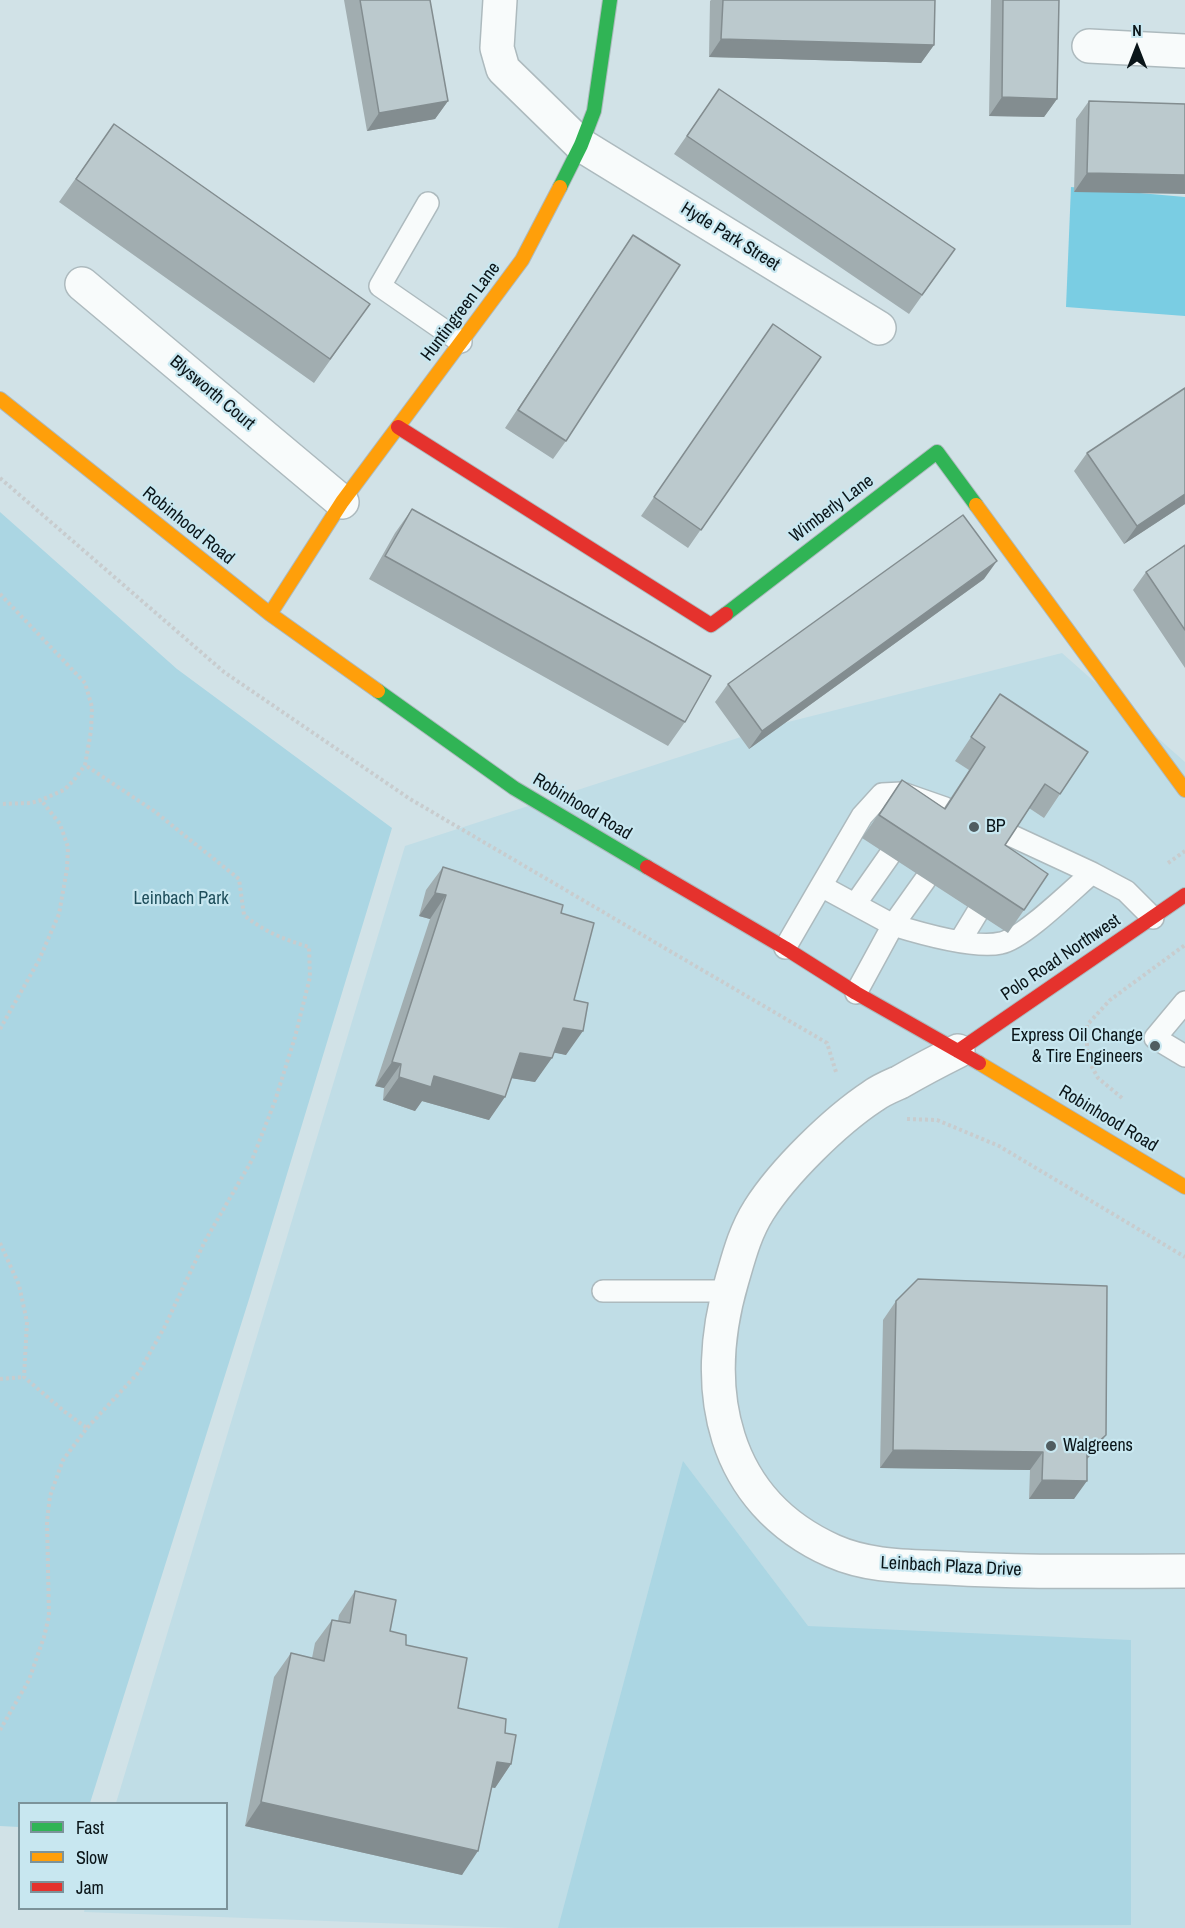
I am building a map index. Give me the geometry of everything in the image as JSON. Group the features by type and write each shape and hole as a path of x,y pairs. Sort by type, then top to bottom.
{"street":[{"name":"Hyde Park Street","path":"500,0 497,48 503,69 581,146 879,328"},
{"name":"Huntingreen Lane","path":"270,614 342,502 522,260 581,146 594,111 610,0"},
{"path":"1089,46 1185,51"},
{"name":"Blysworth Court","path":"82,284 342,502"},
{"name":"Robinhood Road","path":"0,399 270,614 514,788 1185,1187"},
{"name":"Wimberly Lane","path":"398,427 711,625 937,452 1185,790"},
{"name":"Polo Road Northwest","path":"958,1051 1185,895"},
{"name":"Leinbach Plaza Drive","path":"958,1051 873,1095 835,1126 788,1172 758,1210 744,1239 729,1291 720,1334 718,1383 722,1416 731,1447 754,1490 776,1515 802,1535 834,1552 877,1565 991,1571 1185,1571"}],"lane":[{"path":"428,203 380,286 460,342"},
{"path":"785,948 862,816 882,794 902,793 935,804 911,821"},
{"path":"1017,846 1092,873 1126,891 1153,918"},
{"path":"856,903 889,856"},
{"path":"821,886 893,925 923,935 987,944 1003,943 1018,936 1092,873"},
{"path":"856,993 893,925 925,880"},
{"path":"960,941 977,913"},
{"path":"1185,1002 1155,1038 1185,1056"},
{"path":"603,1291 729,1291"}],"path":[{"path":"0,478 224,672 410,799 827,1043 836,1072"},
{"path":"0,594 84,683 92,707 91,731 84,765 74,780 64,790 41,800 31,803 0,804"},
{"path":"0,1730 29,1680 49,1616 47,1521 50,1496 63,1460 87,1428 139,1372 164,1328 205,1241 252,1161 275,1101 310,977 309,947 259,928 244,915 239,879 154,810 84,765"},
{"path":"0,1029 39,960 59,914 67,869 68,847 60,824 41,800"},
{"path":"1122,1098 1098,1078 1087,1058 1087,1024 1110,1000 1185,945"},
{"path":"900,1119 937,1120 999,1146 1185,1257"},
{"path":"0,1243 19,1285 27,1322 24,1377"},
{"path":"0,1379 24,1377 87,1428"}],"shaded area":[{"path":"1062,653 1185,762 1185,1928 515,1928 84,1912 84,1910 228,1910 228,1802 116,1802 405,846 784,723"}],"green space":[{"name":"Leinbach Park","path":"0,512 177,669 392,828 250,1296 90,1802 18,1802 18,1827 0,1826"},
{"path":"683,1461 808,1626 1131,1640 1131,1925 558,1928"}],"water":[{"path":"1071,187 1185,197 1185,316 1066,307"}],"building":[{"path":"360,0 430,0 448,101 379,113"},
{"path":"723,0 935,0 934,45 721,39"},
{"path":"1003,0 1059,0 1057,99 1002,97"},
{"path":"719,89 955,249 922,295 687,136"},
{"path":"1089,101 1185,104 1185,175 1087,173"},
{"path":"114,124 370,304 330,359 76,179"},
{"path":"633,235 680,265 566,441 518,410"},
{"path":"773,324 821,357 701,530 654,497"},
{"path":"1185,388 1185,494 1137,526 1087,453"},
{"path":"412,509 711,676 685,722 385,556"},
{"path":"963,515 997,561 762,731 728,684"},
{"path":"1185,545 1185,630 1146,572"},
{"name":"BP","path":"1000,694 1088,752 1060,794 1045,784 1005,845 1048,874 1024,910 879,815 902,780 945,809 985,747 971,737"},
{"path":"443,867 563,905 561,913 594,923 574,1000 588,1003 583,1031 563,1028 552,1058 520,1053 505,1097 434,1076 431,1087 399,1077 401,1064 392,1062 446,895 435,893"},
{"name":"Walgreens","path":"918,1279 1107,1286 1106,1435 1087,1452 1087,1481 1042,1480 1043,1452 893,1450 896,1301"},
{"path":"355,1591 396,1600 390,1631 406,1635 406,1645 467,1658 458,1708 506,1719 505,1733 516,1735 511,1764 497,1762 478,1851 261,1802 291,1653 324,1661 332,1620 350,1623"}],"traffic: fast":[{"path":"560,187 581,145 594,111 610,0"},
{"path":"726,614 937,452 976,505"},
{"path":"378,691 514,788 647,867"}],"traffic: slow":[{"path":"270,614 342,502 522,260 560,187"},
{"path":"0,399 270,614 378,691"},
{"path":"976,505 1185,790"},
{"path":"979,1063 1185,1187"}],"traffic: jam":[{"path":"398,427 711,625 726,614"},
{"path":"647,867 785,948 856,993 979,1063"},
{"path":"958,1051 1185,895"}],"place":[{"name":"BP","path":"974,827"},
{"name":"Express Oil Change & Tire Engineers","path":"1155,1046"},
{"name":"Walgreens","path":"1051,1446"}]}
